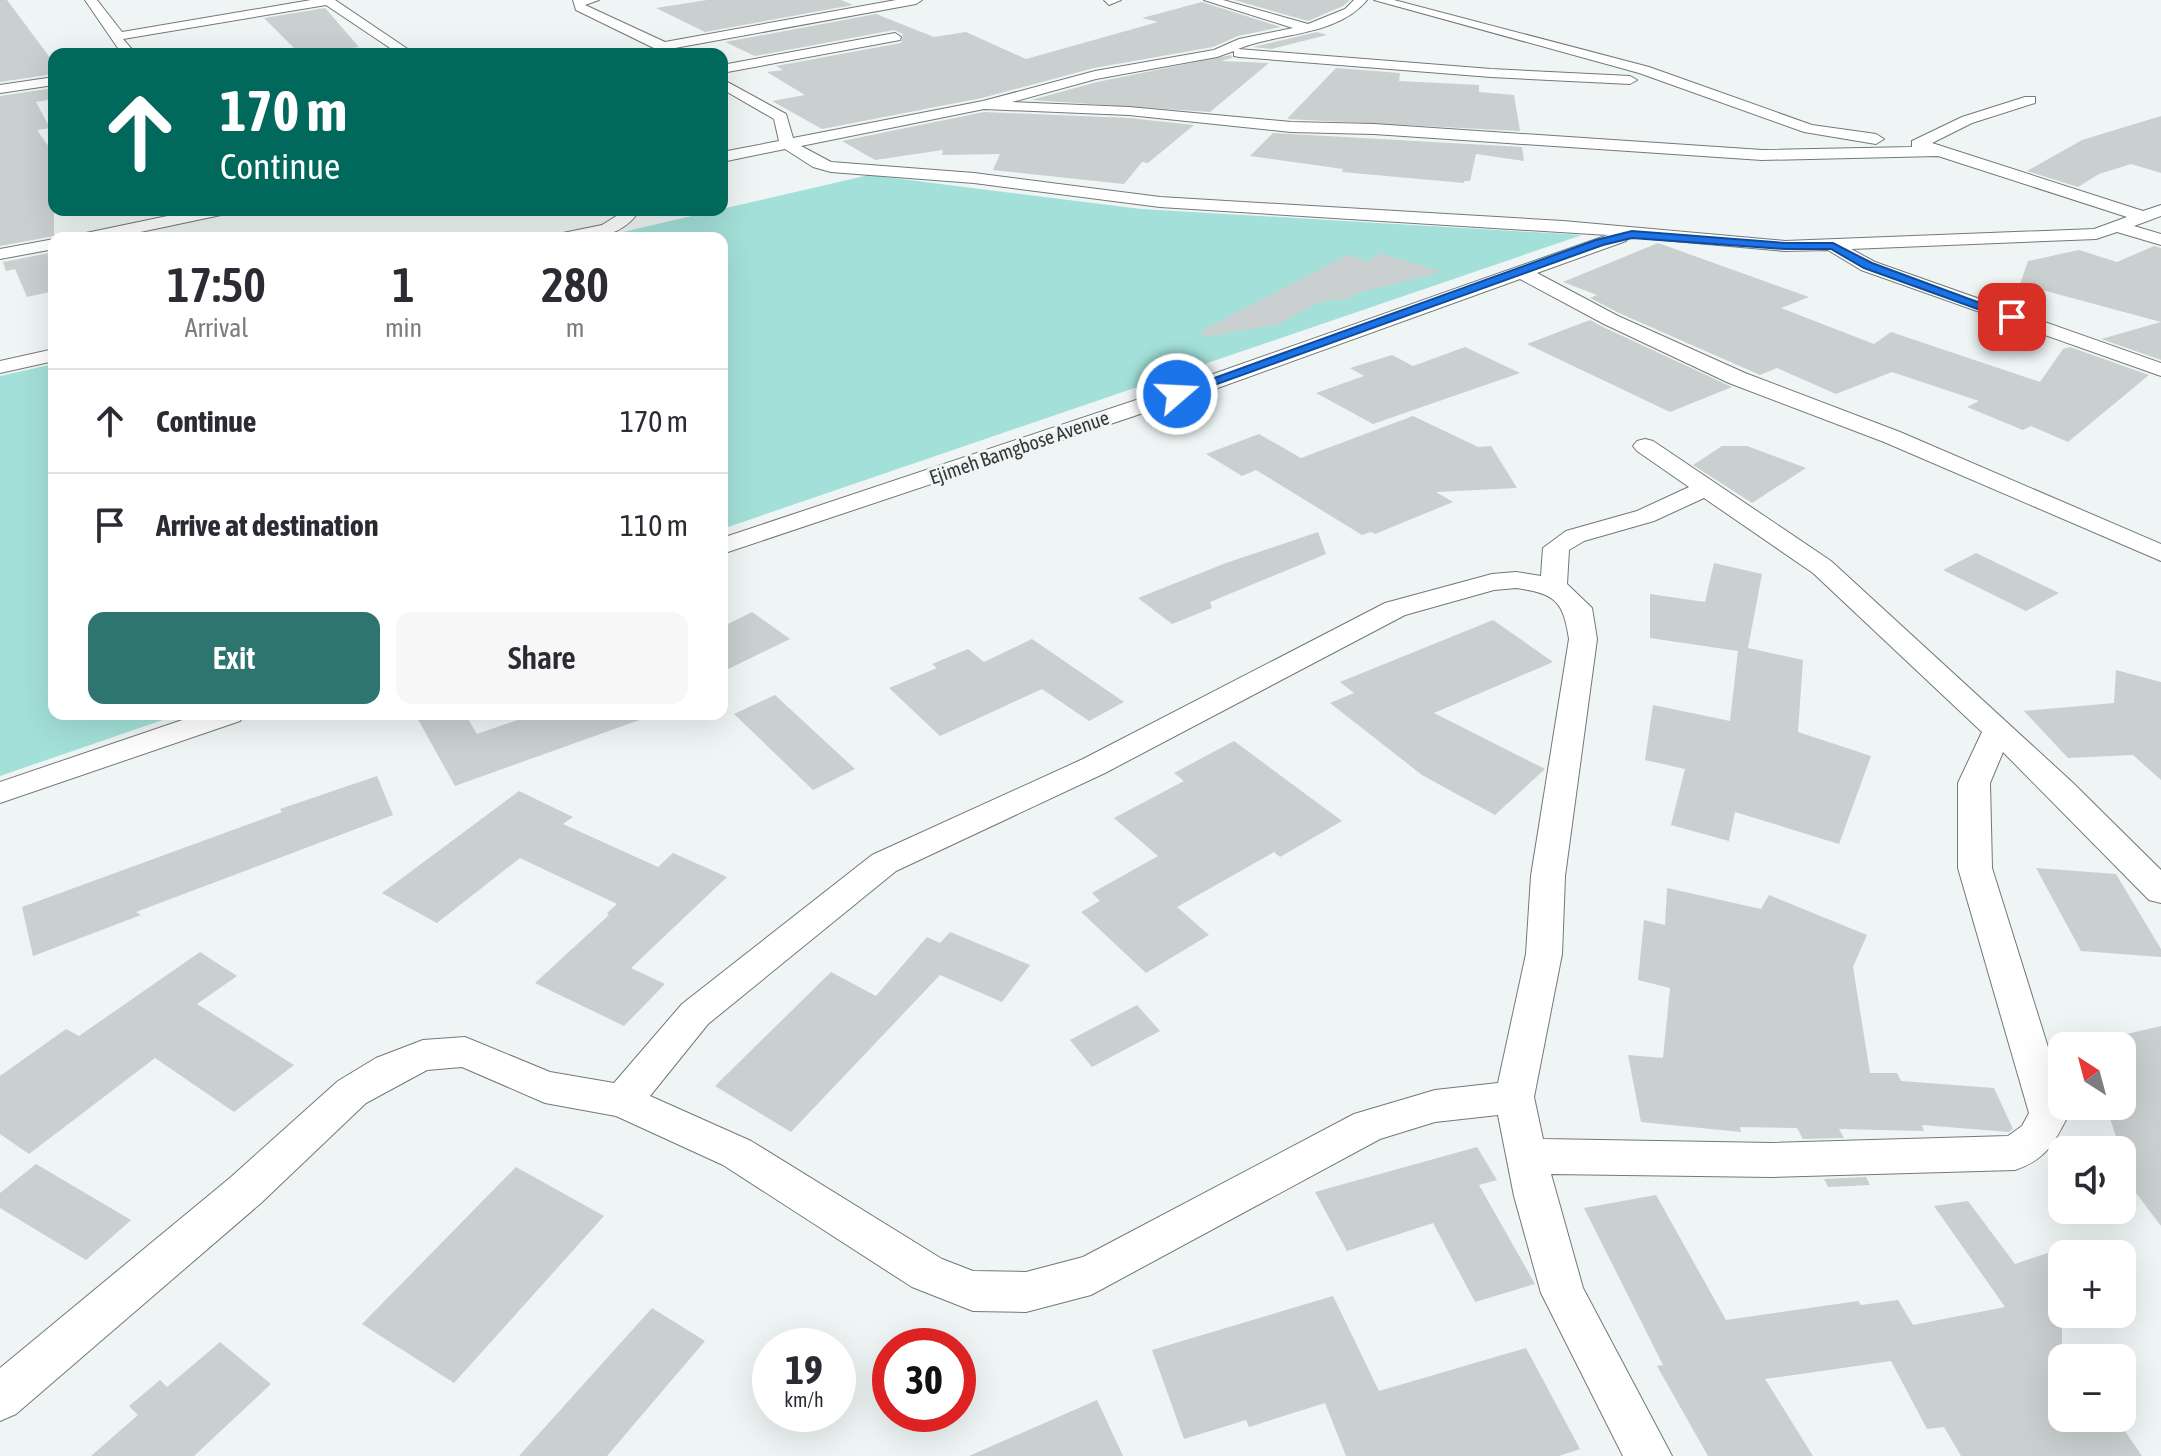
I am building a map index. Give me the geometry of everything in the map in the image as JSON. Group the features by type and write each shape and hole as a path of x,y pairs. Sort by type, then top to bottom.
{"street":[{"path":"91,0 119,36"},
{"path":"119,36 327,0 399,48"},
{"path":"575,1 593,0"},
{"path":"663,46 916,0"},
{"path":"1210,0 1309,28"},
{"path":"728,156 984,105 1095,75 1217,53 1244,42 1309,28 1349,12 1361,0"},
{"path":"1380,0 1683,83 1809,129 1918,144 2153,214"},
{"path":"575,1 580,7 666,48"},
{"path":"119,36 116,39 124,48"},
{"path":"728,68 895,37"},
{"path":"1217,53 1683,83"},
{"path":"0,89 48,82"},
{"path":"728,86 781,117 786,127 787,144"},
{"path":"1918,144 1967,120 2030,100"},
{"path":"984,105 1129,111 1291,127 1374,129 1762,155 1939,151"},
{"path":"787,144 819,164 831,167 974,178 1160,202 1563,226 1785,246 2096,234 2153,214"},
{"path":"115,232 192,216"},
{"path":"588,232 613,226 627,216"},
{"path":"2119,227 2161,240"},
{"name":"Ejimeh Bamgbose Avenue","path":"728,544 1207,384 1519,271 1632,234"},
{"path":"0,254 48,245"},
{"path":"1833,246 1868,266 2161,370"},
{"path":"1519,271 1611,320 1737,378 1892,437 2161,553"},
{"path":"0,367 48,356"},
{"path":"1645,446 1822,567 1998,729 2161,891"},
{"path":"1554,586 1556,548 1567,537 1607,529 1686,500 1703,488"},
{"path":"622,1101 695,1014 884,863 1094,766 1395,609 1492,582 1516,580 1554,586 1578,608 1583,639 1548,876 1544,954 1514,1097 1526,1156 1563,1293 1648,1456"},
{"path":"0,793 213,720"},
{"path":"1526,1156 1772,1160 2015,1153 2036,1138 2049,1114 1975,868 1974,783 1998,729"},
{"path":"0,1398 246,1190 352,1092 390,1069 423,1055 465,1052 545,1087 622,1101 737,1153 927,1273 973,1291 1026,1292 1091,1275 1368,1126 1435,1106 1514,1097"}],"shaded area":[{"path":"869,175 1141,209 1582,235 728,527 728,232 623,232 692,216 728,216 728,208"},
{"path":"48,365 48,720 163,720 0,776 0,376"}],"building":[{"path":"0,0 7,0 48,55 48,75 0,82"},
{"path":"707,0 841,0 853,5 705,32 656,8"},
{"path":"1234,0 1350,0 1308,21"},
{"path":"1202,2 1281,27 1238,36 1213,47 1094,68 982,98 822,129 772,101 805,95 767,72 783,70 776,66 901,43 903,34 894,30 755,56 725,42 876,14 934,37 966,32 1026,59 1158,22 1142,18"},
{"path":"325,8 359,47 294,48 264,18"},
{"path":"1317,32 1327,35 1271,49 1253,47"},
{"path":"1231,55 1232,58 1221,61 1269,63 1210,112 1031,100 1097,82"},
{"path":"1336,68 1400,73 1399,81 1479,85 1479,92 1514,95 1520,131 1287,119"},
{"path":"48,89 48,100 36,102 48,128 37,130 48,146 48,216 54,216 54,232 48,232 48,237 0,246 0,96"},
{"path":"984,112 1129,118 1194,125 1148,163 1142,162 1124,184 993,170 1000,154 942,155 943,150 875,160 842,141"},
{"path":"2161,116 2161,173 2131,164 2099,174 2078,187 2027,171 2082,140"},
{"path":"1273,133 1522,147 1524,161 1476,154 1470,181 1464,183 1342,172 1343,169 1250,156"},
{"path":"1658,243 1809,297 1781,308 1874,344 1891,332 2040,382 2063,349 2070,347 2149,375 2068,442 2031,426 2023,430 1967,407 1979,401 1892,372 1836,394 1777,368 1760,375 1619,313 1590,298 1597,295 1563,282"},
{"path":"2154,246 2161,248 2161,322 2020,284 2028,261 2079,250 2117,262"},
{"path":"48,253 48,292 27,297 15,269 6,271 3,262"},
{"path":"1381,253 1442,272 1361,292 1342,301 1335,299 1315,304 1277,325 1204,337 1201,331 1349,254 1365,262"},
{"path":"1590,320 1732,387 1670,412 1527,344"},
{"path":"2161,322 2161,360 2101,339"},
{"path":"1465,347 1520,373 1373,424 1316,393 1364,376 1350,368 1392,355 1413,366"},
{"path":"1413,416 1478,447 1491,446 1517,488 1436,492 1453,502 1375,534 1362,535 1256,470 1242,476 1206,454 1259,434 1301,458"},
{"path":"1722,446 1747,446 1806,468 1752,503 1693,465"},
{"path":"1318,532 1326,554 1210,602 1212,608 1172,624 1138,598 1226,563"},
{"path":"1976,553 2059,593 2026,611 1943,570"},
{"path":"1714,563 1762,574 1748,648 1803,660 1798,732 1871,756 1839,844 1735,812 1729,841 1671,825 1685,769 1645,760 1653,705 1730,721 1738,651 1650,638 1650,594 1705,602"},
{"path":"752,612 790,639 728,669 728,624"},
{"path":"1493,620 1553,662 1434,713 1545,769 1495,815 1422,775 1330,703 1354,693 1340,682"},
{"path":"1032,639 1124,702 1089,721 1042,689 940,736 889,688 937,668 932,664 968,649 984,662"},
{"path":"2116,670 2161,682 2161,780 2133,755 2068,758 2024,711 2114,703"},
{"path":"775,695 855,769 813,790 734,714"},
{"path":"418,720 469,720 477,734 518,720 639,720 455,786"},
{"path":"1234,741 1342,821 1280,857 1274,852 1177,907 1209,935 1146,973 1081,912 1100,901 1092,893 1158,856 1114,818 1184,781 1174,773"},
{"path":"377,776 393,815 136,912 141,915 33,956 22,907 282,812 280,809"},
{"path":"519,791 573,817 563,824 658,867 673,853 727,877 631,968 665,984 624,1026 535,983 617,904 520,858 437,923 382,893"},
{"path":"2036,868 2116,874 2161,949 2161,957 2081,951"},
{"path":"1667,888 1761,909 1769,895 1867,935 1853,967 1870,1073 1897,1073 1901,1081 1994,1088 2013,1129 2009,1132 1922,1125 1924,1131 1839,1129 1844,1138 1803,1139 1797,1128 1740,1127 1741,1132 1641,1122 1628,1055 1663,1058 1670,988 1638,980 1644,920 1665,925"},
{"path":"950,932 1030,965 1002,1002 940,975 791,1132 715,1086 831,972 876,996 927,937 940,943"},
{"path":"200,952 237,976 197,1004 294,1065 234,1112 155,1058 29,1154 0,1134 0,1076 66,1029 79,1036"},
{"path":"1137,1005 1160,1031 1092,1067 1070,1040"},
{"path":"2161,1026 2161,1226 2136,1193 2136,1136 2116,1136 2111,1120 2136,1120 2135,1032"},
{"path":"1477,1147 1497,1180 1479,1185 1535,1284 1475,1302 1433,1223 1347,1251 1315,1192"},
{"path":"36,1164 131,1220 86,1260 0,1208 0,1193"},
{"path":"516,1167 604,1216 454,1383 362,1324"},
{"path":"1866,1177 1870,1185 1828,1187 1824,1179"},
{"path":"1656,1195 1726,1320 1858,1301 1861,1305 1898,1300 1913,1325 2005,1307 1934,1206 1968,1201 2015,1264 2048,1253 2048,1328 2062,1328 2062,1344 2048,1344 2048,1432 2126,1432 2142,1456 1961,1456 1944,1427 1927,1429 1891,1361 1765,1379 1813,1456 1708,1456 1657,1366 1663,1365 1584,1208"},
{"path":"1333,1296 1379,1391 1526,1348 1580,1449 1559,1456 1346,1456 1325,1403 1249,1427 1246,1420 1184,1439 1152,1350"},
{"path":"652,1308 705,1341 607,1456 519,1456"},
{"path":"220,1342 271,1384 194,1456 91,1456 138,1415 129,1406 160,1380 167,1387"},
{"path":"1097,1400 1123,1456 969,1456"}],"route":[{"path":"1177,394 1600,242 1632,234 1785,246 1833,246 1868,266 2012,317"}]}
